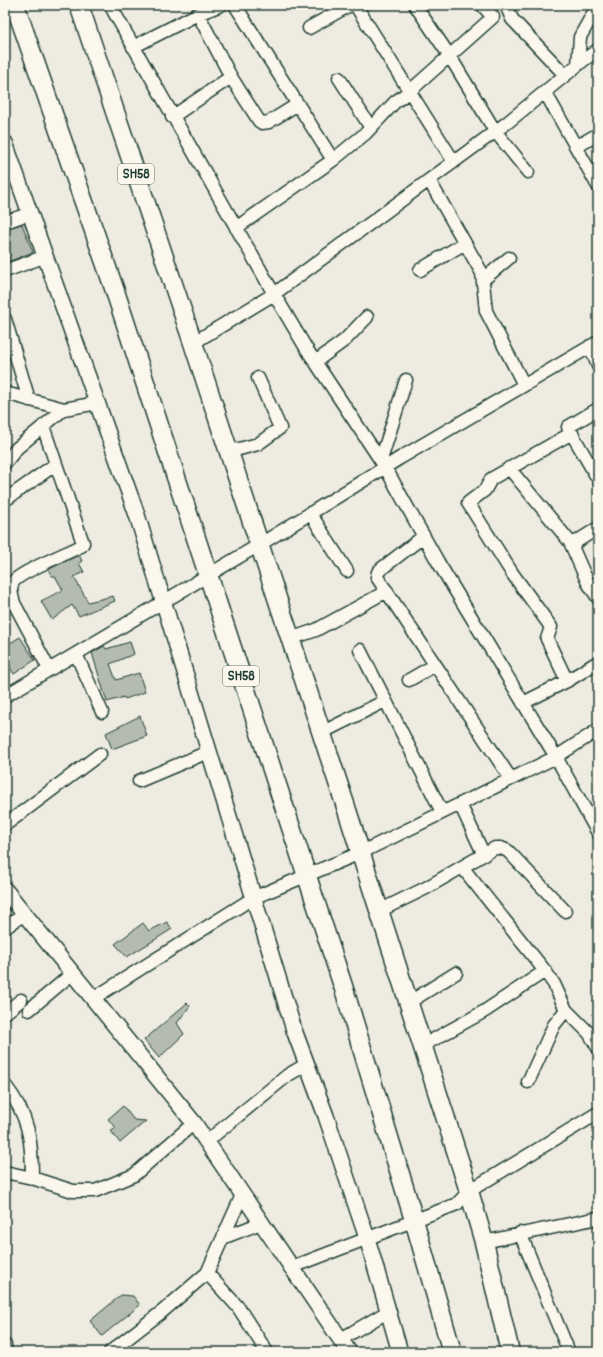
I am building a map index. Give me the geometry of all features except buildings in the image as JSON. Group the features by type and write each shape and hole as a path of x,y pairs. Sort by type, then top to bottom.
{"main road":[{"name":"SH58","path":"15,5 114,288 344,989 414,1220 452,1352"},
{"name":"SH58","path":"79,5 193,343 469,1191 484,1242 510,1352"}],"street":[{"path":"110,5 172,117 274,294 315,362 383,463 424,536 556,757 598,833"},
{"path":"133,47 198,14 220,5"},
{"path":"235,5 333,160"},
{"path":"309,28 350,5 356,6 454,162"},
{"path":"415,5 449,55 496,131 528,172"},
{"path":"236,228 333,160 371,128 395,102 410,91 493,17 482,5"},
{"path":"506,5 512,19 565,75"},
{"path":"578,65 580,37 598,5"},
{"path":"198,14 231,77 262,124 269,122 298,104"},
{"path":"193,343 274,294 496,131 598,50"},
{"path":"172,117 231,77"},
{"path":"339,78 371,128"},
{"path":"545,92 598,186"},
{"path":"576,147 598,134"},
{"path":"5,143 137,515 253,898 306,1064 367,1238 400,1352"},
{"path":"429,180 484,279 486,311 524,385"},
{"path":"5,222 31,213"},
{"path":"420,270 465,243"},
{"path":"5,271 46,256"},
{"path":"484,279 509,258"},
{"path":"315,362 345,340 367,316"},
{"path":"5,319 29,400"},
{"path":"5,696 259,545 310,513 383,463 524,385 594,344 598,366"},
{"path":"228,452 258,444 280,428 258,378"},
{"path":"383,463 406,380"},
{"path":"5,393 64,409 98,403"},
{"path":"5,463 17,448 64,409"},
{"path":"598,409 568,427 598,479"},
{"path":"43,426 82,545 21,575 12,583 11,595 49,670"},
{"path":"567,681 548,639 551,627 512,573 468,505 470,500 485,490 491,479 572,433"},
{"path":"5,500 56,464"},
{"path":"510,468 570,542 588,583 598,598"},
{"path":"310,513 347,571"},
{"path":"570,542 576,542 598,528"},
{"path":"424,536 378,572 377,577 511,779"},
{"path":"290,639 324,627 387,591"},
{"path":"360,650 442,812"},
{"path":"76,654 102,712"},
{"path":"523,703 567,681 598,662"},
{"path":"409,680 435,665"},
{"path":"321,733 385,701"},
{"path":"94,998 253,898 360,853 556,757 598,730"},
{"path":"140,780 208,752"},
{"path":"5,825 100,754"},
{"path":"460,804 484,855"},
{"path":"378,911 426,888 495,848 502,848 508,851 565,912"},
{"path":"462,867 545,971 554,984 566,1010 589,1033 598,1048"},
{"path":"5,890 194,1123 290,1268 345,1346 389,1311"},
{"path":"5,928 24,914"},
{"path":"422,1046 485,1011 545,971"},
{"path":"29,1010 73,973"},
{"path":"408,1003 456,973"},
{"path":"5,1012 21,1000"},
{"path":"528,1082 554,1025 566,1010"},
{"path":"206,1142 288,1075 306,1064"},
{"path":"5,1085 19,1103 24,1116 32,1150 32,1178"},
{"path":"290,1268 457,1204 469,1191 597,1117"},
{"path":"5,1172 32,1178 74,1192 85,1192 108,1187 134,1175 194,1123"},
{"path":"110,1352 163,1311 207,1274 225,1237 242,1196"},
{"path":"484,1242 520,1233 598,1218"},
{"path":"225,1237 261,1223"},
{"path":"520,1233 569,1352"},
{"path":"207,1274 238,1307 267,1352"},
{"path":"5,1345 6,1352"}]}
